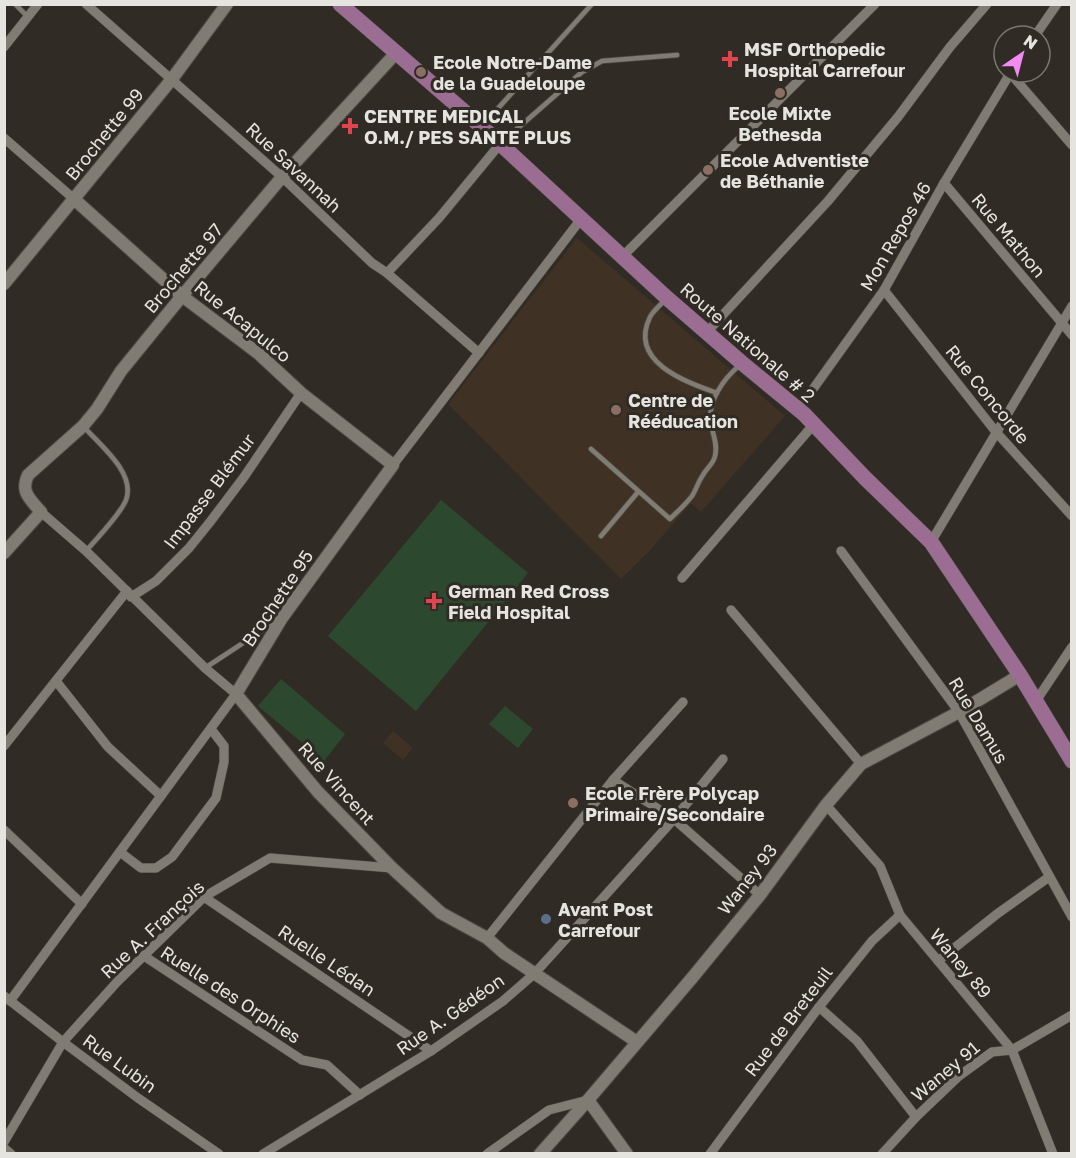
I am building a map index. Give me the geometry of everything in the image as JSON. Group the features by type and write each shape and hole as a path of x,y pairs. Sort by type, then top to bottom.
{"main road":[{"name":"Route Nationale # 2","path":"340,4 482,127 667,298 798,410 931,542 1070,752"}],"street":[{"path":"4,47 38,4"},
{"name":"Rue Savannah","path":"86,4 282,177 372,263 387,273 479,353"},
{"name":"Brochette 99","path":"4,284 172,79 227,4"},
{"path":"622,257 875,4"},
{"path":"707,332 828,201 987,4"},
{"path":"1043,24 1057,4"},
{"name":"Brochette 97","path":"41,512 25,489 28,475 83,426 97,409 121,371 182,296 282,177 396,53"},
{"name":"Mon Repos 46","path":"798,410 884,290 1003,84"},
{"path":"1020,84 1071,145"},
{"path":"4,138 74,199"},
{"path":"387,273 439,218 500,144"},
{"name":"Rue Mathon","path":"944,183 1071,335"},
{"name":"Rue Acapulco","path":"74,199 182,296 260,354 301,393 393,465"},
{"name":"Brochette 95","path":"7,999 82,904 211,729 236,694 282,618 393,465 581,219"},
{"name":"Rue Concorde","path":"884,290 996,432 1071,516"},
{"path":"931,542 1071,306"},
{"name":"Impasse Blémur","path":"4,746 129,594 156,581 196,539 244,477 301,393"},
{"path":"682,578 813,424"},
{"path":"4,553 41,512"},
{"name":"Rue Vincent","path":"41,512 86,551 204,668 236,694 318,792 392,868 441,913 487,938 534,974 637,1042"},
{"name":"Rue Damus","path":"841,551 959,712 1071,917"},
{"path":"731,610 861,764"},
{"path":"1036,701 1071,647"},
{"name":"Waney 93","path":"540,1154 760,895 825,805 861,764 959,712 1020,675"},
{"path":"56,681 108,747 161,796"},
{"path":"487,938 613,780 683,702"},
{"path":"120,852 141,868 156,868 172,857 216,798 224,762 224,746 211,729"},
{"name":"Rue A. Gédéon","path":"262,1154 430,1051 502,1001 534,974 674,819 723,759"},
{"path":"613,780 674,819 760,895"},
{"name":"Waney 89","path":"825,805 880,867 900,915 1012,1050 1053,1154"},
{"path":"4,830 82,904"},
{"name":"Rue A. François","path":"4,1142 63,1042 117,982 204,897 270,858 392,868"},
{"path":"938,961 1049,876"},
{"name":"Ruelle Lédan","path":"204,897 430,1051"},
{"name":"Rue de Breteuil","path":"710,1154 819,1007 872,941 900,915"},
{"name":"Ruelle des Orphies","path":"144,956 302,1060 327,1065 360,1095"},
{"name":"Rue Lubin","path":"7,999 138,1098 219,1154"},
{"path":"819,1007 857,1041 916,1117"},
{"name":"Waney 91","path":"882,1154 958,1076 992,1052 1012,1050 1071,1015"},
{"path":"487,1154 549,1110 588,1100 627,1154"},
{"path":"4,1148 11,1154"}],"lane":[{"path":"15,4 28,17"},
{"path":"482,127 592,4"},
{"path":"500,144 582,72 602,61 677,55"},
{"path":"667,298 651,315 645,334 647,347 660,366 691,384 717,393"},
{"path":"591,450 670,519 692,496 714,460 716,442 710,410 728,375 742,363"},
{"path":"83,426 117,463 123,472 128,493 121,510 86,551"},
{"path":"601,536 638,492"},
{"path":"204,668 282,618"}],"shaded area":[{"name":"Centre de Rééducation","path":"577,238 785,416 701,512 691,503 652,548 621,579 448,404"},
{"path":"393,731 413,748 403,760 383,743"}],"green space":[{"path":"441,500 528,573 416,711 328,636"},
{"path":"281,679 345,734 324,761 258,706"},
{"path":"505,706 533,729 518,748 489,724"}],"place":[{"name":"MSF Orthopedic Hospital Carrefour","path":"730,59"},
{"name":"Ecole Notre-Dame de la Guadeloupe","path":"421,72"},
{"name":"Ecole Mixte Bethesda","path":"780,93"},
{"name":"CENTRE MEDICAL O.M./ PES SANTE PLUS","path":"350,126"},
{"name":"Ecole Adventiste de Béthanie","path":"708,170"},
{"name":"Centre de Rééducation","path":"616,410"},
{"name":"German Red Cross Field Hospital","path":"434,601"},
{"name":"Ecole Frère Polycap Primaire/Secondaire","path":"573,803"},
{"name":"Avant Post Carrefour","path":"546,919"}]}
